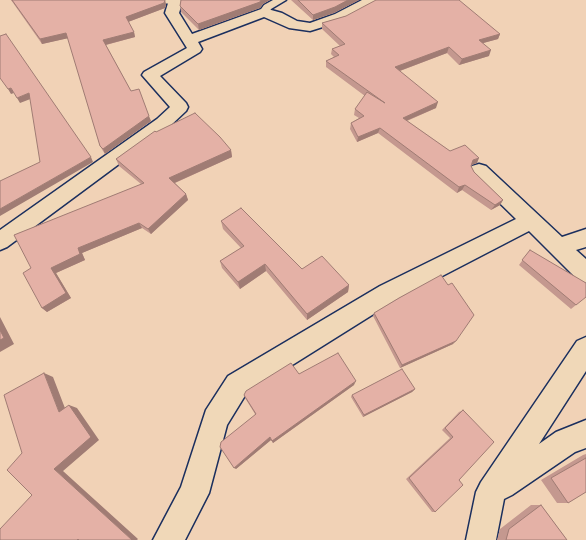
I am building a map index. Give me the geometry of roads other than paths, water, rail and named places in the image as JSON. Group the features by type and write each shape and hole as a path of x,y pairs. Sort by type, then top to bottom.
{"street":[{"path":"0,241 164,123 180,107 150,75 195,50 172,13 170,0"},
{"path":"190,40 264,12 277,16 294,25 310,27 318,26 340,17 372,0"},
{"path":"479,171 586,273"},
{"path":"168,540 194,493 215,419 237,385 388,293 531,221"},
{"path":"558,247 586,238"},
{"path":"481,540 492,492 586,349"},
{"path":"492,492 566,442 586,434"}],"lane":[{"path":"264,12 268,7 281,0"}]}
